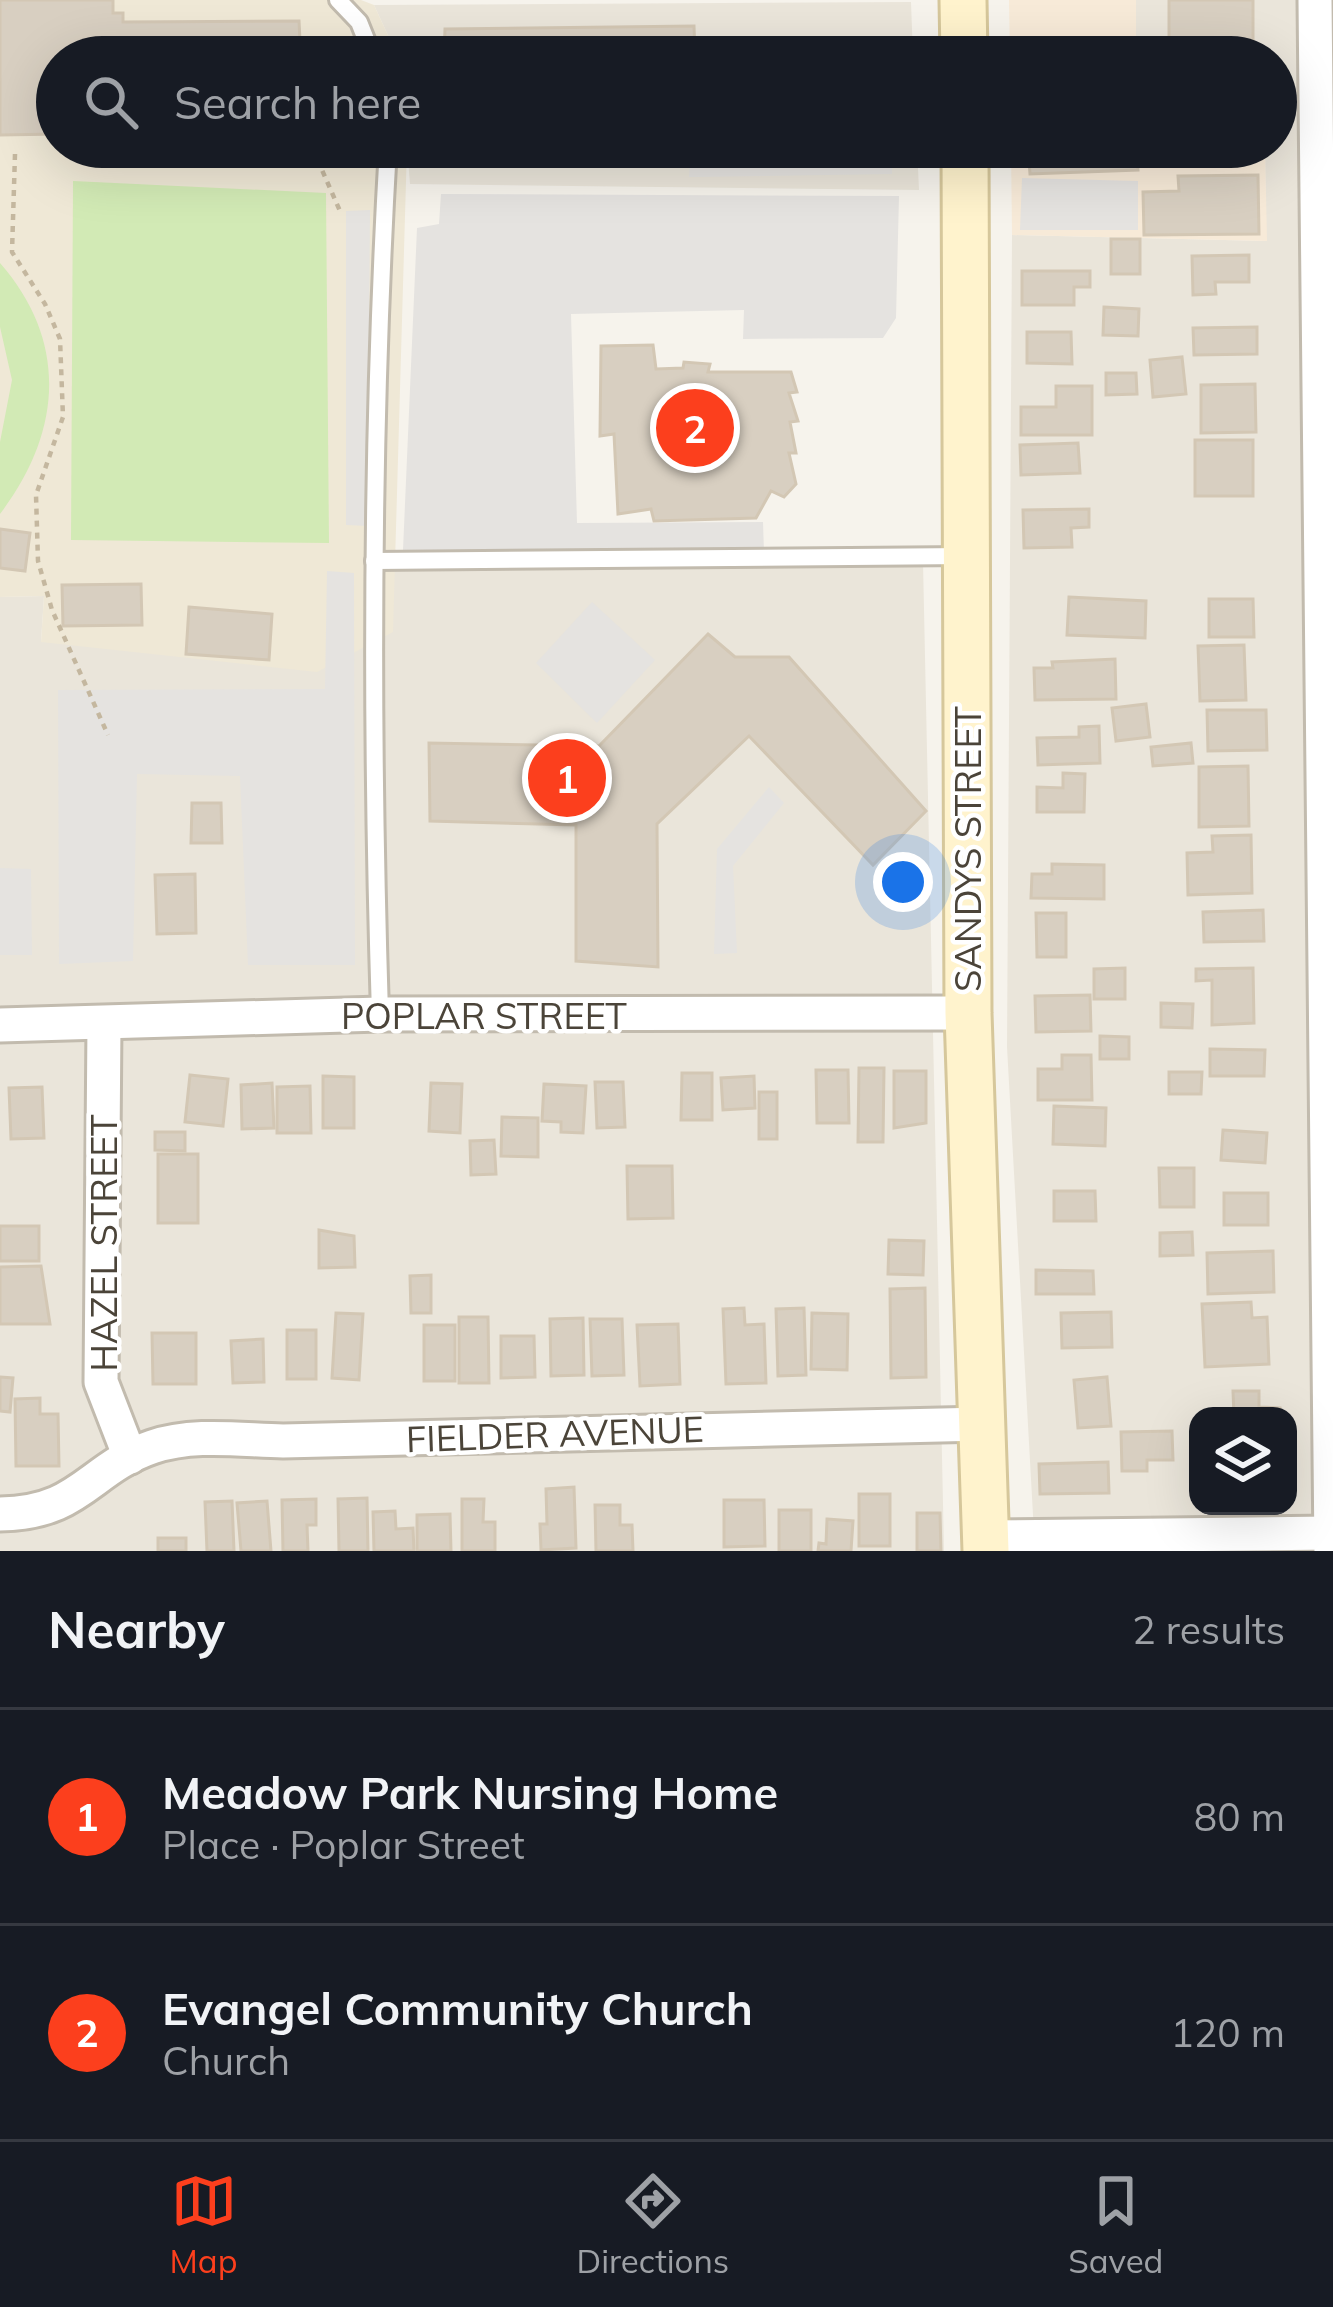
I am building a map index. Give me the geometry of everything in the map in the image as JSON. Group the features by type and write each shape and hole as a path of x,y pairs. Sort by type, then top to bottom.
{"street":[{"path":"963,0 964,36"},
{"path":"986,1544 1331,1542 1315,0"},
{"name":"SANDYS STREET","path":"965,168 968,1013 986,1544"},
{"name":"POPLAR STREET","path":"0,1025 380,1014 968,1013"},
{"name":"HAZEL STREET","path":"104,1024 101,1382 130,1457"},
{"name":"FIELDER AVENUE","path":"0,1514 36,1514 77,1497 130,1457 187,1438 283,1441 983,1424"}],"lane":[{"path":"338,0 359,22 365,36"},
{"path":"380,1014 370,743 377,325 387,168"},
{"path":"374,561 968,556"}],"path":[{"path":"15,154 12,252 60,338 63,417 36,495 38,561 52,610 109,735"},
{"path":"322,168 340,211"}],"shaded area":[{"path":"0,0 361,0 374,5 388,36 36,36 36,168 406,168 393,632 317,672 41,642 44,596 0,597"},
{"path":"1009,0 1136,0 1136,36 1010,36"},
{"path":"1136,0 1333,0 1333,1551 1035,1551 1007,1047 1012,235 1266,241 1265,168 1297,168 1297,36 1136,36"},
{"path":"911,2 912,36 388,36 374,5"},
{"path":"409,168 918,168 919,190 410,184"},
{"path":"689,168 892,168 892,174 689,177"},
{"path":"1011,168 1265,168 1267,241 1012,235"},
{"path":"1022,178 1138,181 1138,230 1020,230"},
{"path":"441,194 899,196 896,318 883,338 743,339 744,310 571,314 577,523 763,522 764,553 403,550 417,228 439,224"},
{"path":"370,210 368,526 346,525 346,211"},
{"path":"397,560 923,562 944,1551 0,1551 0,597 44,596 41,641"},
{"path":"327,571 354,573 355,965 248,965 240,776 137,774 133,961 59,964 58,690 325,689"},
{"path":"592,602 655,660 597,723 536,663"},
{"path":"769,787 784,803 733,866 737,953 714,954 717,849"},
{"path":"0,868 31,869 32,955 0,955"}],"green space":[{"path":"73,181 326,193 329,543 71,540"},
{"path":"0,263 23,293 38,325 49,388 36,452 0,514 0,442 12,380 0,327"}],"building":[{"path":"0,0 113,0 113,13 123,13 123,22 299,21 300,36 36,36 36,134 0,135"},
{"path":"1169,0 1253,0 1253,36 1169,36"},
{"path":"694,26 694,36 445,36 445,29"},
{"path":"1030,168 1138,168 1138,170 1030,174"},
{"path":"1258,175 1259,234 1144,235 1143,192 1179,191 1178,176"},
{"path":"1111,239 1140,239 1140,274 1111,274"},
{"path":"1249,255 1249,282 1215,282 1216,294 1193,295 1192,256"},
{"path":"1022,271 1090,271 1090,287 1074,287 1074,305 1022,305"},
{"path":"1104,307 1139,309 1138,336 1103,335"},
{"path":"1257,327 1257,354 1194,355 1193,328"},
{"path":"1027,332 1071,332 1072,364 1027,363"},
{"path":"653,345 656,369 683,368 684,362 710,364 708,372 791,372 797,392 789,393 798,421 790,422 796,453 789,453 796,484 784,497 771,491 756,518 654,521 651,509 618,514 614,434 600,436 601,346"},
{"path":"1182,357 1186,394 1153,397 1150,360"},
{"path":"1106,373 1136,373 1137,394 1106,395"},
{"path":"1255,384 1256,432 1201,433 1201,385"},
{"path":"1056,386 1092,386 1092,435 1021,435 1021,407 1056,407"},
{"path":"1195,440 1253,440 1253,496 1195,496"},
{"path":"1078,443 1080,473 1021,475 1020,445"},
{"path":"1089,509 1089,527 1071,528 1072,547 1024,548 1023,510"},
{"path":"0,529 30,533 25,571 0,568"},
{"path":"141,584 142,625 63,626 62,585"},
{"path":"1069,597 1146,601 1145,638 1067,635"},
{"path":"1209,599 1253,599 1254,637 1209,637"},
{"path":"189,607 272,614 269,660 186,654"},
{"path":"708,634 735,657 789,657 926,811 873,865 749,736 657,824 658,967 576,961 576,825 430,821 429,743 599,746"},
{"path":"1244,645 1246,700 1200,701 1198,646"},
{"path":"1115,659 1116,699 1035,700 1034,668 1053,668 1052,662"},
{"path":"1146,704 1150,737 1116,741 1112,708"},
{"path":"1207,710 1266,710 1267,750 1208,751"},
{"path":"1099,726 1100,763 1038,765 1037,738 1079,737 1079,727"},
{"path":"1191,743 1193,763 1153,766 1151,747"},
{"path":"1248,766 1249,826 1199,827 1199,767"},
{"path":"1063,773 1085,774 1084,812 1037,812 1037,787 1063,788"},
{"path":"192,803 221,803 222,843 191,843"},
{"path":"1251,835 1252,893 1188,895 1187,853 1213,852 1212,836"},
{"path":"1052,864 1104,865 1104,899 1031,898 1032,874 1052,874"},
{"path":"195,874 196,933 157,934 155,875"},
{"path":"1263,910 1264,941 1204,942 1203,912"},
{"path":"1036,913 1066,913 1066,957 1037,957"},
{"path":"1125,968 1125,999 1094,999 1094,969"},
{"path":"1253,968 1254,1023 1212,1025 1212,980 1196,981 1196,969"},
{"path":"1090,995 1091,1031 1036,1032 1035,996"},
{"path":"1161,1003 1193,1004 1192,1028 1161,1027"},
{"path":"1100,1036 1129,1037 1129,1059 1100,1059"},
{"path":"1210,1049 1265,1050 1264,1076 1210,1076"},
{"path":"1062,1055 1091,1055 1092,1100 1038,1100 1038,1069 1062,1069"},
{"path":"859,1068 884,1068 883,1142 858,1142"},
{"path":"816,1070 848,1070 849,1123 817,1123"},
{"path":"894,1071 926,1071 926,1123 894,1128"},
{"path":"1169,1072 1202,1072 1201,1094 1169,1094"},
{"path":"682,1073 712,1073 712,1120 681,1120"},
{"path":"190,1075 228,1079 223,1126 185,1122"},
{"path":"323,1076 354,1077 354,1128 323,1128"},
{"path":"754,1076 755,1108 723,1110 721,1078"},
{"path":"595,1082 623,1082 625,1127 597,1128"},
{"path":"272,1083 274,1128 242,1129 241,1085"},
{"path":"431,1083 462,1084 460,1133 429,1131"},
{"path":"544,1084 586,1086 583,1133 561,1132 561,1122 542,1121"},
{"path":"310,1086 311,1133 277,1133 277,1087"},
{"path":"42,1087 44,1138 11,1139 9,1088"},
{"path":"759,1092 777,1092 777,1139 759,1139"},
{"path":"1054,1106 1106,1108 1105,1146 1053,1144"},
{"path":"502,1117 538,1118 538,1157 501,1156"},
{"path":"1223,1130 1267,1133 1265,1163 1221,1160"},
{"path":"155,1132 185,1132 185,1151 155,1150"},
{"path":"494,1140 496,1174 471,1175 470,1141"},
{"path":"158,1154 198,1154 198,1223 158,1223"},
{"path":"627,1166 672,1166 673,1218 628,1219"},
{"path":"1159,1168 1194,1168 1194,1207 1160,1207"},
{"path":"1054,1191 1095,1191 1096,1221 1054,1221"},
{"path":"1224,1193 1268,1193 1268,1225 1224,1225"},
{"path":"0,1226 39,1226 39,1261 0,1261"},
{"path":"319,1230 354,1236 355,1267 319,1268"},
{"path":"1192,1232 1193,1255 1160,1256 1160,1233"},
{"path":"889,1240 924,1241 923,1275 888,1274"},
{"path":"1273,1251 1274,1292 1208,1294 1207,1253"},
{"path":"41,1266 50,1324 0,1324 0,1267"},
{"path":"1036,1270 1093,1271 1094,1294 1036,1294"},
{"path":"431,1275 431,1313 411,1313 410,1276"},
{"path":"925,1288 926,1377 891,1378 890,1289"},
{"path":"1251,1302 1252,1318 1267,1317 1269,1364 1205,1367 1202,1304"},
{"path":"744,1308 745,1325 764,1324 766,1383 726,1384 723,1309"},
{"path":"804,1308 806,1375 778,1376 776,1309"},
{"path":"1111,1312 1112,1347 1062,1348 1061,1313"},
{"path":"336,1313 363,1314 359,1380 332,1378"},
{"path":"812,1313 848,1314 847,1370 811,1369"},
{"path":"459,1317 488,1317 489,1383 459,1383"},
{"path":"583,1318 584,1375 551,1376 550,1319"},
{"path":"590,1319 622,1319 624,1375 592,1376"},
{"path":"678,1324 680,1384 640,1386 637,1325"},
{"path":"424,1325 455,1325 455,1381 424,1381"},
{"path":"287,1330 316,1330 316,1379 287,1379"},
{"path":"152,1333 196,1333 196,1384 153,1384"},
{"path":"501,1336 534,1336 535,1377 501,1378"},
{"path":"263,1339 264,1382 233,1383 231,1341"},
{"path":"0,1377 13,1378 10,1412 0,1411"},
{"path":"1107,1377 1111,1426 1078,1428 1074,1380"},
{"path":"1233,1391 1259,1391 1259,1407 1234,1407"},
{"path":"40,1398 40,1414 58,1414 59,1466 16,1466 15,1399"},
{"path":"1172,1431 1173,1460 1147,1460 1147,1471 1122,1471 1121,1432"},
{"path":"1108,1462 1109,1493 1040,1494 1039,1464"},
{"path":"574,1487 576,1548 541,1550 540,1524 547,1524 546,1489"},
{"path":"859,1494 890,1494 890,1546 859,1546"},
{"path":"367,1498 368,1551 339,1551 338,1499"},
{"path":"316,1499 316,1525 307,1525 308,1551 283,1551 282,1500"},
{"path":"462,1499 484,1499 483,1522 495,1522 495,1551 462,1551"},
{"path":"724,1500 764,1500 765,1546 724,1547"},
{"path":"232,1501 234,1551 207,1551 205,1502"},
{"path":"267,1501 271,1551 241,1551 237,1503"},
{"path":"595,1505 620,1505 620,1525 632,1525 633,1551 596,1551"},
{"path":"779,1510 811,1510 811,1551 779,1551"},
{"path":"395,1511 396,1529 413,1528 414,1551 374,1551 373,1512"},
{"path":"917,1513 940,1513 941,1551 917,1551"},
{"path":"450,1514 451,1551 417,1551 417,1515"},
{"path":"827,1519 853,1521 851,1551 818,1551 819,1543 826,1544"},
{"path":"158,1538 186,1538 186,1551 158,1551"}],"place":[{"name":"Evangel Community Church","path":"695,428"},
{"name":"Meadow Park Nursing Home","path":"567,778"}]}
